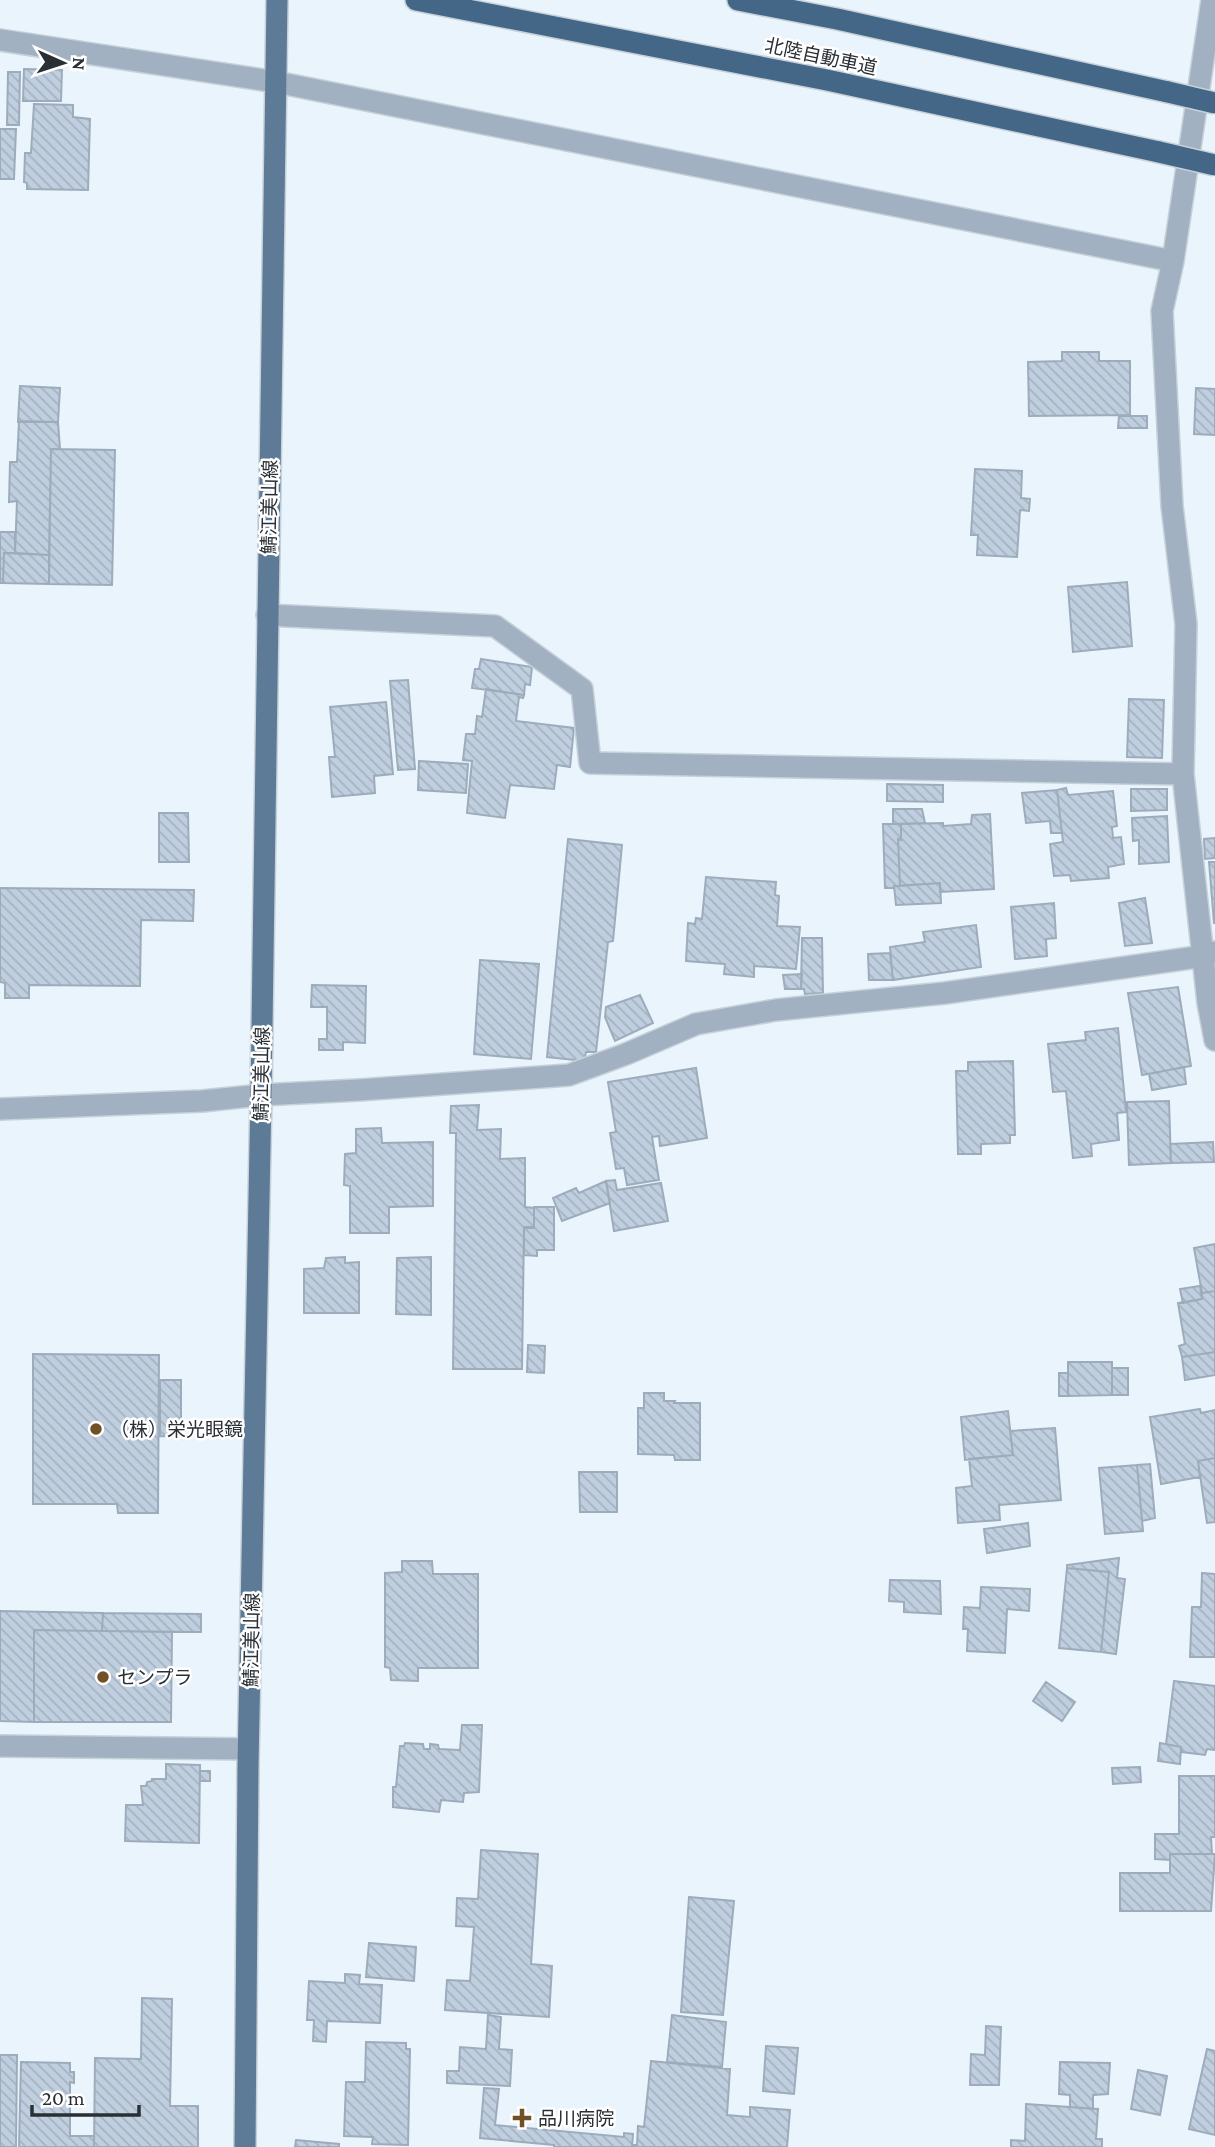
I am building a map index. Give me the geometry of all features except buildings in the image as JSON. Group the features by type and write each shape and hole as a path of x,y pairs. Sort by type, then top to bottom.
{"highway":[{"name":"北陸自動車道","path":"416,0 813,78 1215,165"},
{"name":"北陸自動車道","path":"738,0 837,19 1215,103"},
{"path":"767,0 837,19"}],"main road":[{"name":"鯖江美山線","path":"245,2147 248,1749 261,1094 277,0"}],"street":[{"path":"1212,0 1173,261 1162,311 1172,506 1186,624 1183,774 1209,954 1208,1003 1215,1040"},
{"path":"0,40 276,82 1173,261"},
{"path":"267,615 495,626 582,689 590,763 1183,774"},
{"path":"0,1109 202,1101 261,1094 569,1075 696,1024 776,1010 945,993 1209,954"},
{"path":"0,1746 248,1749"}],"place":[{"name":"（株）栄光眼鏡","path":"96,1429"},
{"name":"センプラ","path":"103,1677"},
{"name":"品川病院","path":"522,2118"}]}
